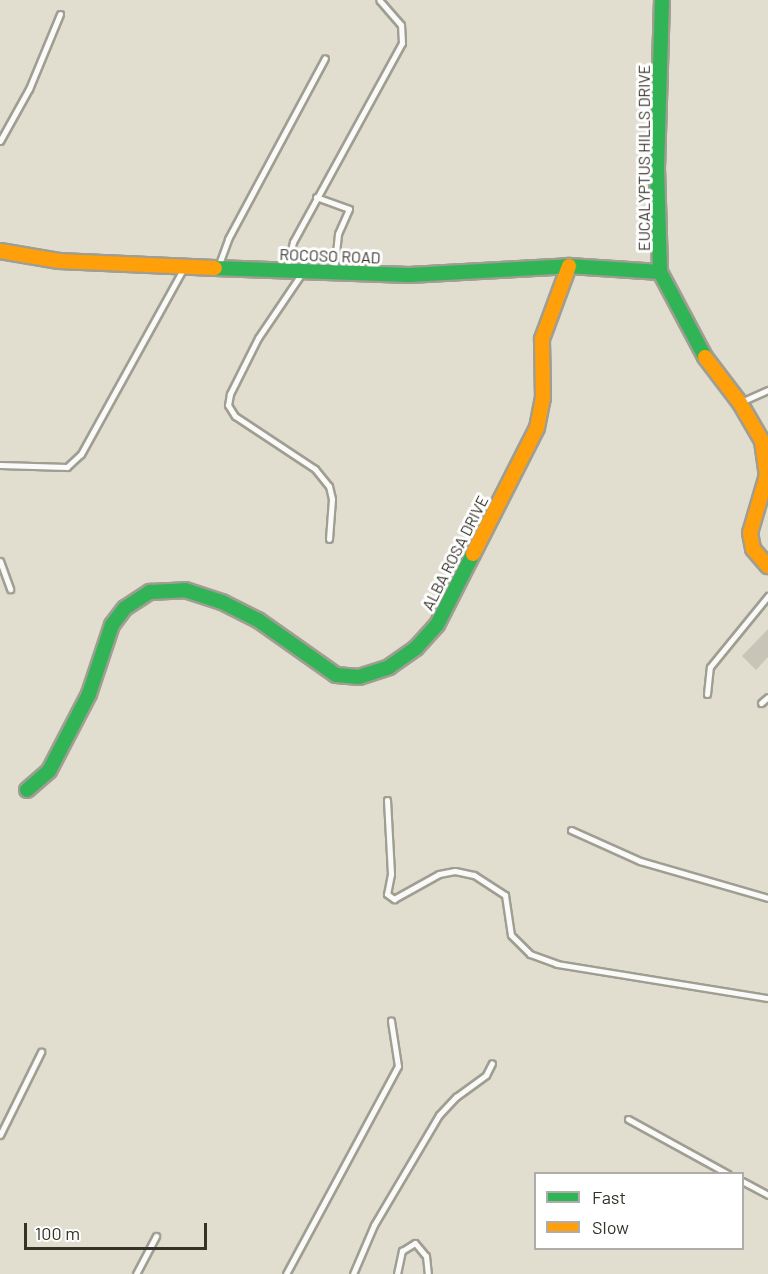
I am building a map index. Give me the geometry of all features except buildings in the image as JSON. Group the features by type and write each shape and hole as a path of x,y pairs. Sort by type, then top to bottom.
{"street":[{"name":"EUCALYPTUS HILLS DRIVE","path":"662,0 657,168 660,272 694,342 740,403 766,455 766,475 750,533 753,549 768,566"},
{"name":"ROCOSO ROAD","path":"0,251 59,261 217,269 409,275 569,266 660,272"},
{"name":"ALBA ROSA DRIVE","path":"27,790 49,771 89,694 112,625 133,602 150,592 185,590 222,602 258,620 336,675 359,677 388,667 416,648 437,626 537,428 543,398 542,339 569,266"}],"lane":[{"path":"286,271 293,242 316,196 402,43 401,25 379,0"},
{"path":"0,141 29,89 60,15"},
{"path":"217,269 228,238 325,58"},
{"path":"316,196 349,209 338,234 334,272"},
{"path":"0,465 67,467 81,454 184,267"},
{"path":"303,271 258,338 230,394 228,405 235,416 315,469 329,486 332,500 329,539"},
{"path":"740,403 768,390"},
{"path":"0,561 10,589"},
{"path":"707,694 710,668 768,596"},
{"path":"760,703 768,698"},
{"path":"387,800 391,874 387,894 394,899 439,874 455,871 474,875 506,895 511,934 530,954 557,964 768,998"},
{"path":"571,830 640,861 768,898"},
{"path":"286,1274 398,1066 391,1021"},
{"path":"0,1135 41,1052"},
{"path":"353,1274 374,1225 439,1115 456,1096 486,1075 492,1063"},
{"path":"628,1119 727,1172"},
{"path":"744,1182 768,1195"},
{"path":"136,1274 156,1236"},
{"path":"397,1274 402,1251 415,1244 426,1256 428,1274"}],"traffic: fast":[{"path":"662,0 657,168 660,272 705,357"},
{"path":"215,268 409,275 569,266 660,272"},
{"path":"27,790 49,771 89,694 112,625 125,608 150,592 185,590 222,602 258,620 336,675 359,677 389,667 416,648 437,625 473,554"}],"traffic: slow":[{"path":"0,251 59,261 215,268"},
{"path":"473,554 537,428 543,398 542,339 569,266"},
{"path":"705,357 740,403 762,441 767,475 750,533 753,549 768,566"}]}
